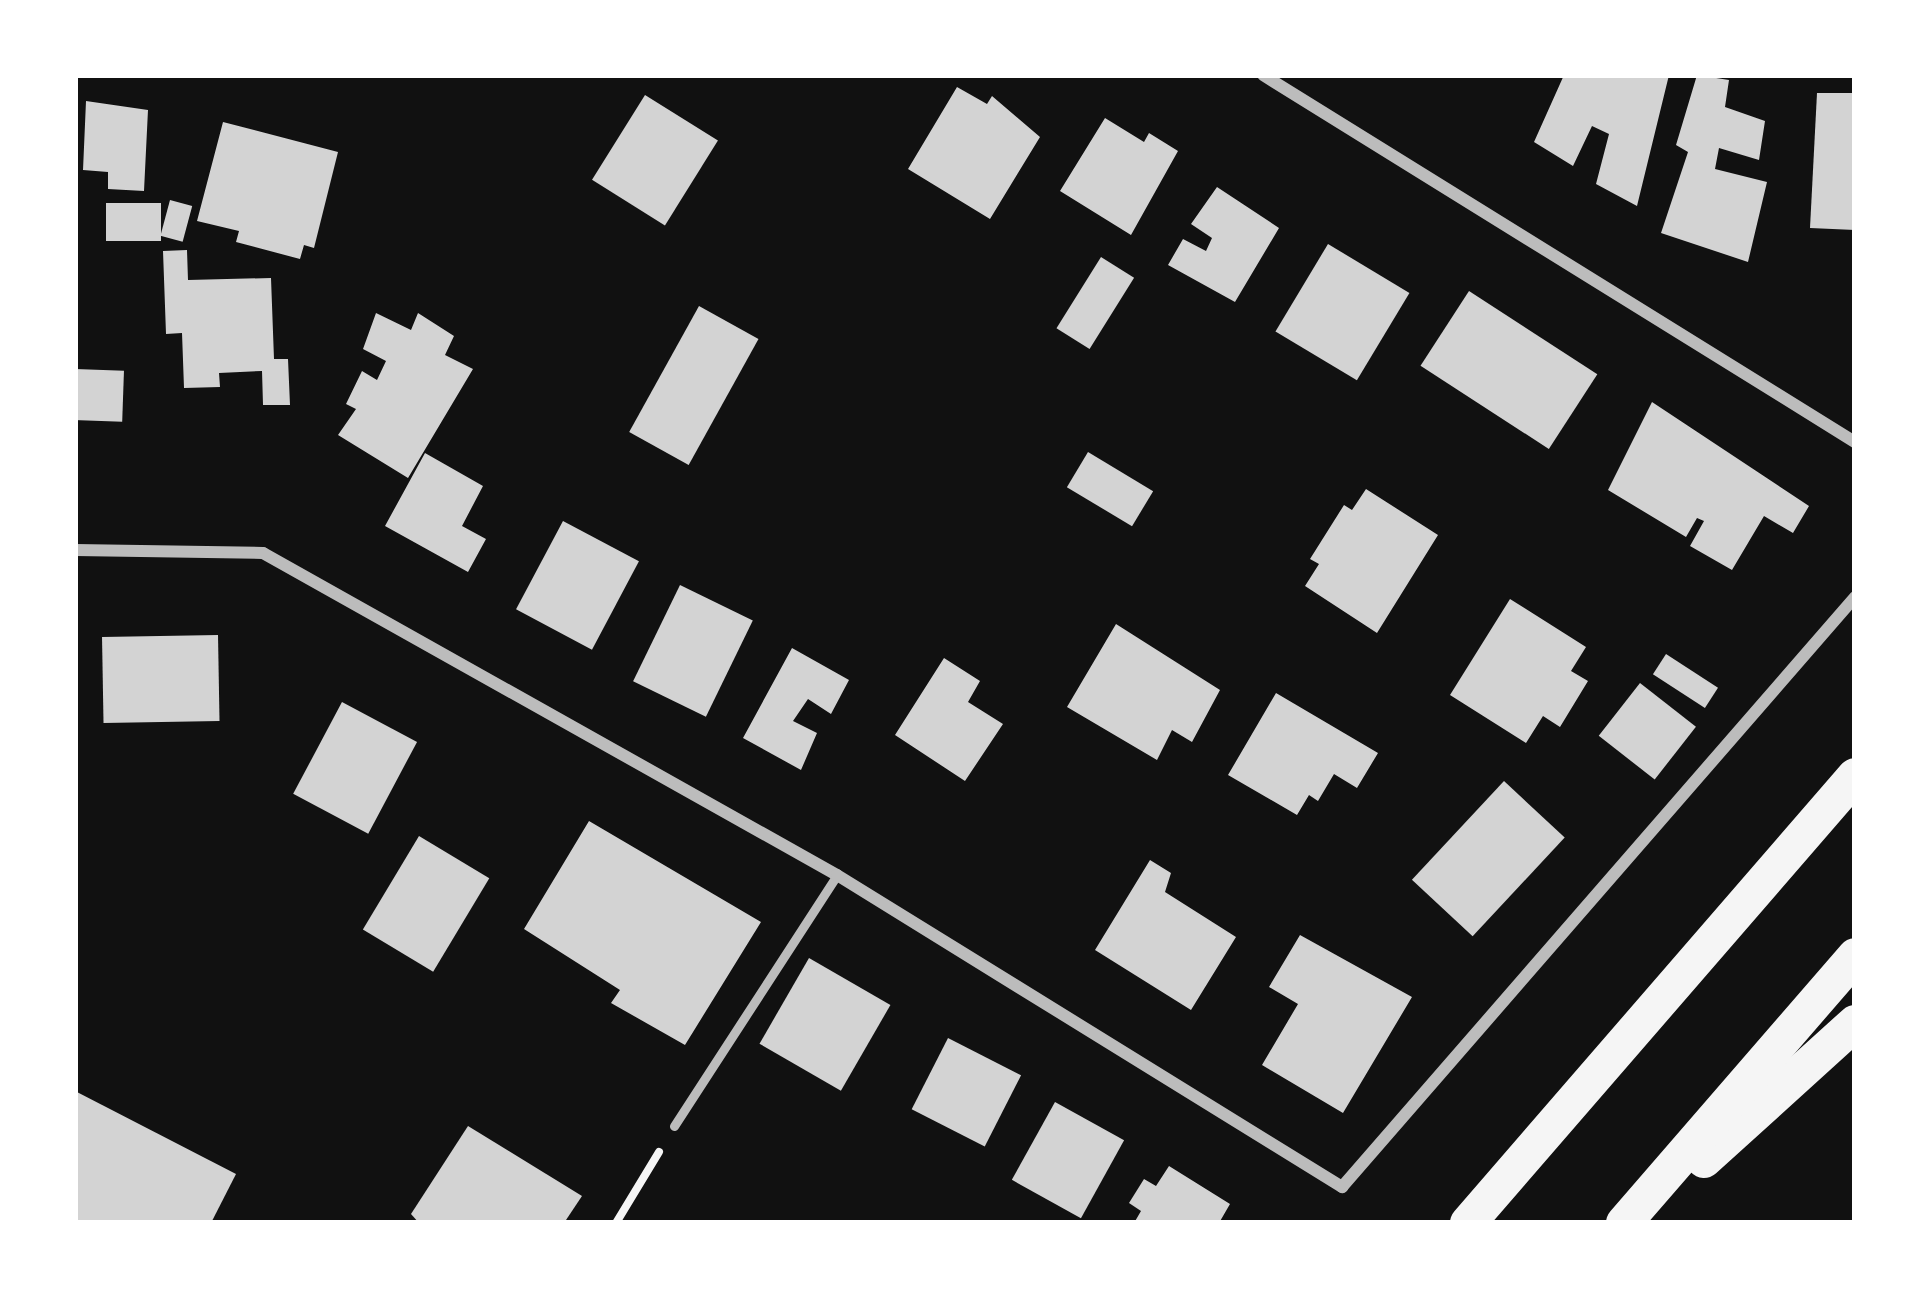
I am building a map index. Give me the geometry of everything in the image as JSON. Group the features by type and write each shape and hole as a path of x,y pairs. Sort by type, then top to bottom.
{"highway":[{"path":"1468,1223 1855,776"},
{"path":"1624,1223 1855,956"},
{"path":"1635,1223 1855,1023"}],"street":[{"path":"1262,75 1855,442"},
{"path":"75,550 263,553 837,875 1342,1186 1855,597"}],"lane":[{"path":"674,1126 837,875"}],"path":[{"path":"616,1223 674,1126"}],"building":[{"path":"1564,75 1669,75 1637,206 1596,184 1609,134 1592,126 1573,166 1534,142"},
{"path":"1697,75 1729,80 1725,107 1765,121 1759,160 1719,148 1715,169 1767,182 1748,262 1661,233 1688,152 1676,145"},
{"path":"957,87 987,104 992,96 1040,137 990,219 908,169"},
{"path":"1817,93 1855,93 1855,230 1810,228"},
{"path":"645,95 718,141 665,225 592,180"},
{"path":"86,101 148,110 144,191 108,189 108,172 83,170"},
{"path":"1105,118 1144,142 1149,133 1178,151 1131,235 1060,191"},
{"path":"223,122 338,152 314,248 304,245 300,259 236,242 239,231 197,221"},
{"path":"1217,187 1279,228 1235,302 1168,265 1183,239 1206,251 1212,238 1191,224"},
{"path":"170,200 192,206 183,242 160,236"},
{"path":"106,203 161,203 161,241 106,241"},
{"path":"1328,244 1409,293 1357,380 1275,331"},
{"path":"187,250 188,280 271,278 274,359 288,359 290,405 263,405 262,371 219,373 220,387 184,388 182,333 166,334 163,251"},
{"path":"1101,257 1134,278 1090,349 1056,328"},
{"path":"1469,291 1597,374 1549,449 1421,366"},
{"path":"699,306 758,339 689,465 629,432"},
{"path":"376,313 411,330 418,313 454,336 445,355 473,369 408,478 338,435 356,409 346,404 362,371 377,380 386,361 363,349"},
{"path":"75,369 124,371 122,422 75,420"},
{"path":"1652,402 1809,506 1793,533 1764,516 1732,570 1690,546 1704,521 1697,518 1686,537 1608,490"},
{"path":"1088,452 1153,491 1132,526 1067,487"},
{"path":"425,453 483,486 462,526 486,539 468,572 385,526"},
{"path":"1366,489 1438,535 1377,633 1305,586 1319,564 1310,559 1344,505 1352,510"},
{"path":"563,521 639,561 592,650 516,609"},
{"path":"680,585 753,621 706,717 633,681"},
{"path":"1510,599 1586,647 1571,671 1588,681 1560,727 1543,716 1526,743 1450,695"},
{"path":"1116,624 1220,690 1192,742 1172,730 1157,760 1067,707"},
{"path":"218,635 220,721 104,723 102,637"},
{"path":"792,648 849,680 831,714 808,699 793,721 817,733 801,770 743,738"},
{"path":"1666,654 1718,688 1705,708 1653,674"},
{"path":"944,658 980,681 968,702 1003,724 965,781 895,735"},
{"path":"1640,683 1696,727 1655,780 1599,736"},
{"path":"1276,693 1378,753 1357,788 1334,774 1318,801 1309,795 1297,815 1228,775"},
{"path":"342,702 417,742 368,834 293,794"},
{"path":"1504,781 1565,838 1473,936 1412,880"},
{"path":"589,821 761,922 685,1045 611,1003 620,990 524,929"},
{"path":"419,836 489,878 433,972 363,929"},
{"path":"1150,860 1171,873 1165,892 1236,937 1191,1010 1095,950"},
{"path":"1300,935 1412,997 1343,1113 1262,1065 1298,1004 1269,987"},
{"path":"809,958 890,1005 841,1091 760,1044"},
{"path":"948,1038 1021,1075 985,1147 912,1109"},
{"path":"75,1091 236,1174 211,1223 75,1223"},
{"path":"1055,1102 1124,1140 1081,1218 1012,1180"},
{"path":"468,1126 582,1196 564,1223 419,1223 411,1214"},
{"path":"1169,1166 1230,1204 1219,1223 1134,1223 1141,1211 1129,1203 1144,1179 1156,1186"}]}
